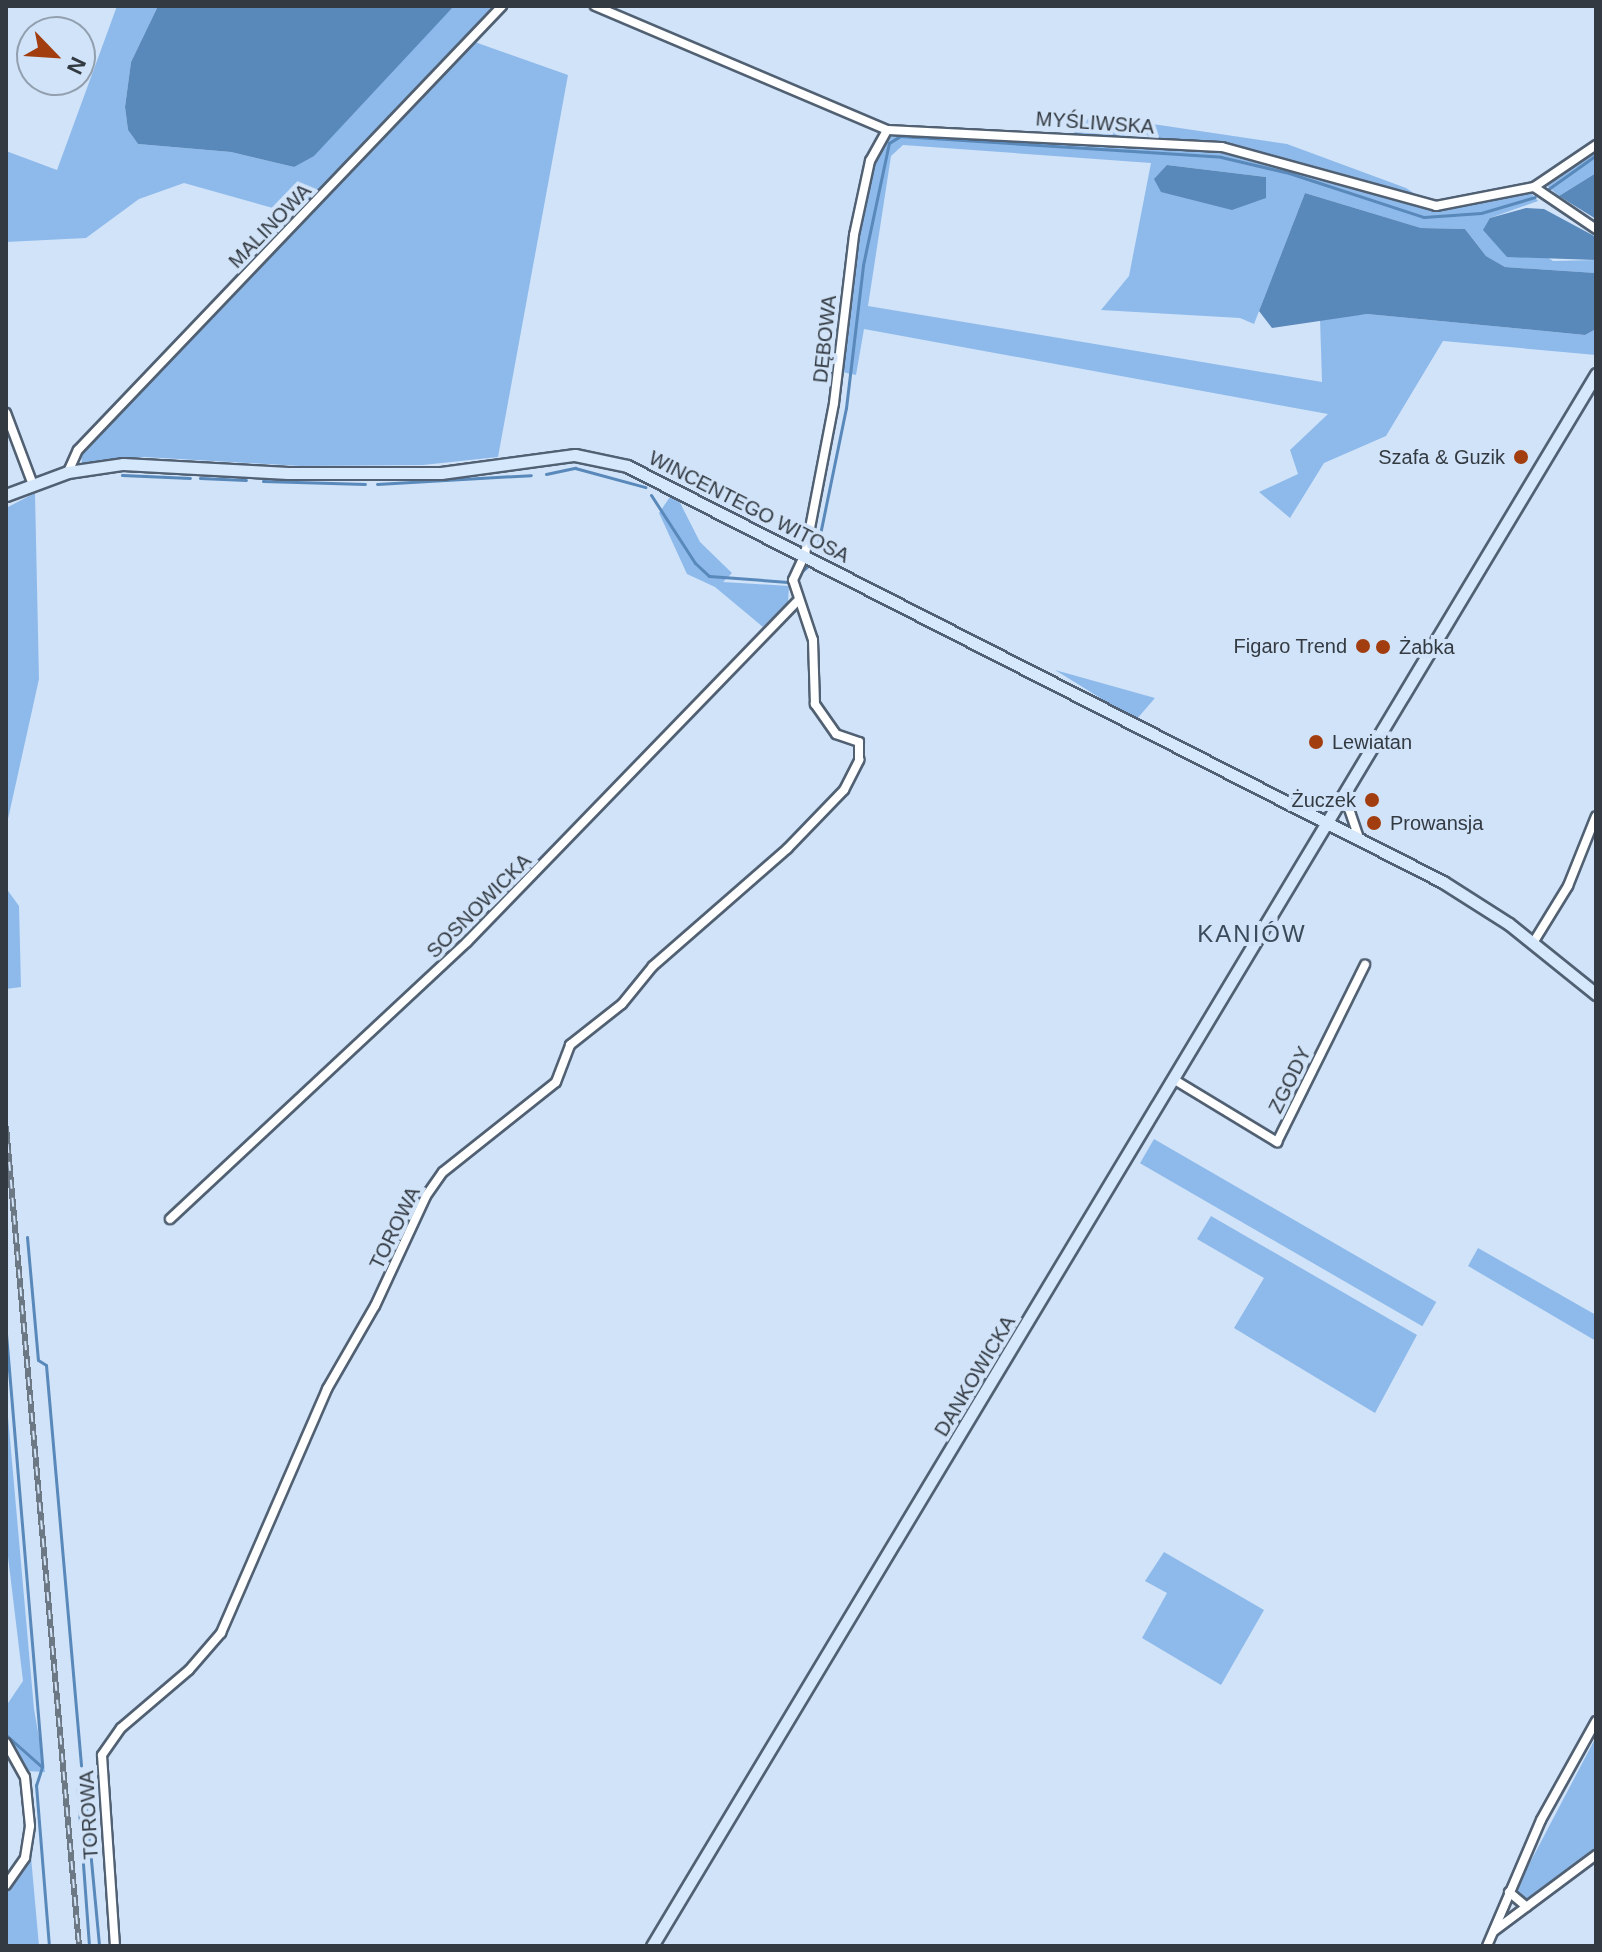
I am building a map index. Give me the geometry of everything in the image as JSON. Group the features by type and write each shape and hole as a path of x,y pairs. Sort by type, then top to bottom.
{"street":[{"name":"MALINOWA","path":"68,472 78,450 502,6"},
{"name":"MYŚLIWSKA","path":"595,6 887,130 1222,147 1436,206 1534,187 1596,145"},
{"name":"DĘBOWA","path":"805,554 834,403 854,235 870,161 887,130"},
{"path":"1534,187 1596,229"},
{"name":"DANKOWICKA","path":"652,1946 1329,825 1596,374"},
{"path":"6,413 32,482"},
{"name":"WINCENTEGO WITOSA","path":"6,495 32,482 68,472 123,464 288,473 441,473 575,455 627,466 805,554 1469,897 1596,994"},
{"name":"TOROWA","path":"115,1946 102,1755 121,1728 189,1670 221,1633 327,1389 375,1306 426,1196 443,1172 556,1082 570,1045 622,1004 653,966 787,849 844,790 859,760 859,742 836,734 815,704 813,640 797,602 793,580 805,554"},
{"name":"SOSNOWICKA","path":"170,1219 467,942 797,602"},
{"path":"1345,797 1361,841"},
{"path":"1533,943 1568,886 1596,816"},
{"name":"ZGODY","path":"1173,1079 1277,1142 1365,965"},
{"path":"1487,1946 1541,1820 1596,1721"},
{"path":"6,1743 25,1777 30,1826 25,1858 6,1885"},
{"path":"1492,1933 1596,1855"},
{"path":"1509,1892 1527,1907"}],"shaded area":[{"path":"117,6 158,6 131,62 125,107 128,130 138,144 231,152 294,167 454,6 500,6 298,215 184,183 139,199 86,238 6,242 6,151 57,170 84,96 96,96 96,63"},
{"path":"158,6 454,6 314,156 294,167 231,152 138,144 128,130 125,107 131,62"},
{"path":"472,41 568,75 498,457 423,465 301,466 144,457 82,464 81,454"},
{"path":"1092,115 1287,144 1406,188 1436,208 1530,192 1538,201 1490,218 1553,261 1596,260 1596,273 1505,267 1486,256 1465,229 1421,228 1305,193 1254,324 1240,318 1101,310 1129,276 1151,163 903,145 891,156 868,306 1322,382 1320,319 1367,314 1585,335 1596,329 1596,355 1443,341 1386,436 1324,463 1290,518 1259,492 1298,474 1290,450 1328,414 864,329 856,375 842,372 857,237 875,162 886,139 899,133 1041,139 1074,133","holes":["1167,165 1266,177 1266,198"]},
{"path":"1596,150 1596,173 1559,196 1545,184"},
{"path":"1167,165 1266,177 1266,198 1232,210 1161,192 1154,179"},
{"path":"1596,173 1596,219 1559,196"},
{"path":"1305,193 1421,228 1465,229 1486,256 1505,267 1596,273 1596,329 1585,335 1367,314 1272,328 1259,311"},
{"path":"1526,208 1544,209 1596,237 1596,260 1507,257 1483,230 1490,218"},
{"path":"674,491 700,542 732,573 723,582 789,586 788,603 763,627 715,587 687,574 659,513"},
{"path":"35,493 39,679 6,828 6,508"},
{"path":"1055,670 1155,698 1136,720"},
{"path":"6,888 19,906 21,987 6,989"},
{"path":"1154,1139 1436,1302 1422,1326 1140,1163"},
{"path":"1211,1216 1417,1335 1375,1413 1234,1328 1264,1278 1197,1239"},
{"path":"1478,1248 1596,1315 1596,1341 1468,1266"},
{"path":"6,1394 34,1709 45,1772 26,1771 6,1735 6,1706 23,1681 6,1540"},
{"path":"1164,1552 1264,1610 1221,1685 1142,1638 1167,1593 1145,1581"},
{"path":"1596,1737 1596,1850 1528,1901 1515,1891"},
{"path":"31,1857 39,1946 6,1946 6,1894"}],"waterway":[{"path":"817,549 846,408 863,265 889,143 900,136 1221,157 1289,173 1424,217 1481,213 1535,197"},
{"path":"1547,190 1596,155"},
{"path":"546,474 575,468 645,487"},
{"path":"122,475 190,478"},
{"path":"377,484 531,475"},
{"path":"200,478 246,480"},
{"path":"263,481 365,484"},
{"path":"651,495 695,563 709,576 788,582"},
{"path":"800,573 810,564"},
{"path":"27,1237 38,1360 46,1365 81,1765"},
{"path":"6,1334 42,1767"},
{"path":"6,1735 42,1767 36,1785 49,1946"},
{"path":"77,1782 89,1946"},
{"path":"84,1786 99,1946"}],"railway":[{"path":"6,1126 79,1946"}],"place":[{"name":"Szafa & Guzik","path":"1521,457"},
{"name":"Figaro Trend","path":"1363,646"},
{"name":"Żabka","path":"1383,647"},
{"name":"Lewiatan","path":"1316,742"},
{"name":"Żuczek","path":"1372,800"},
{"name":"Prowansja","path":"1374,823"}],"district":[{"name":"KANIÓW","path":"1252,934"}]}
